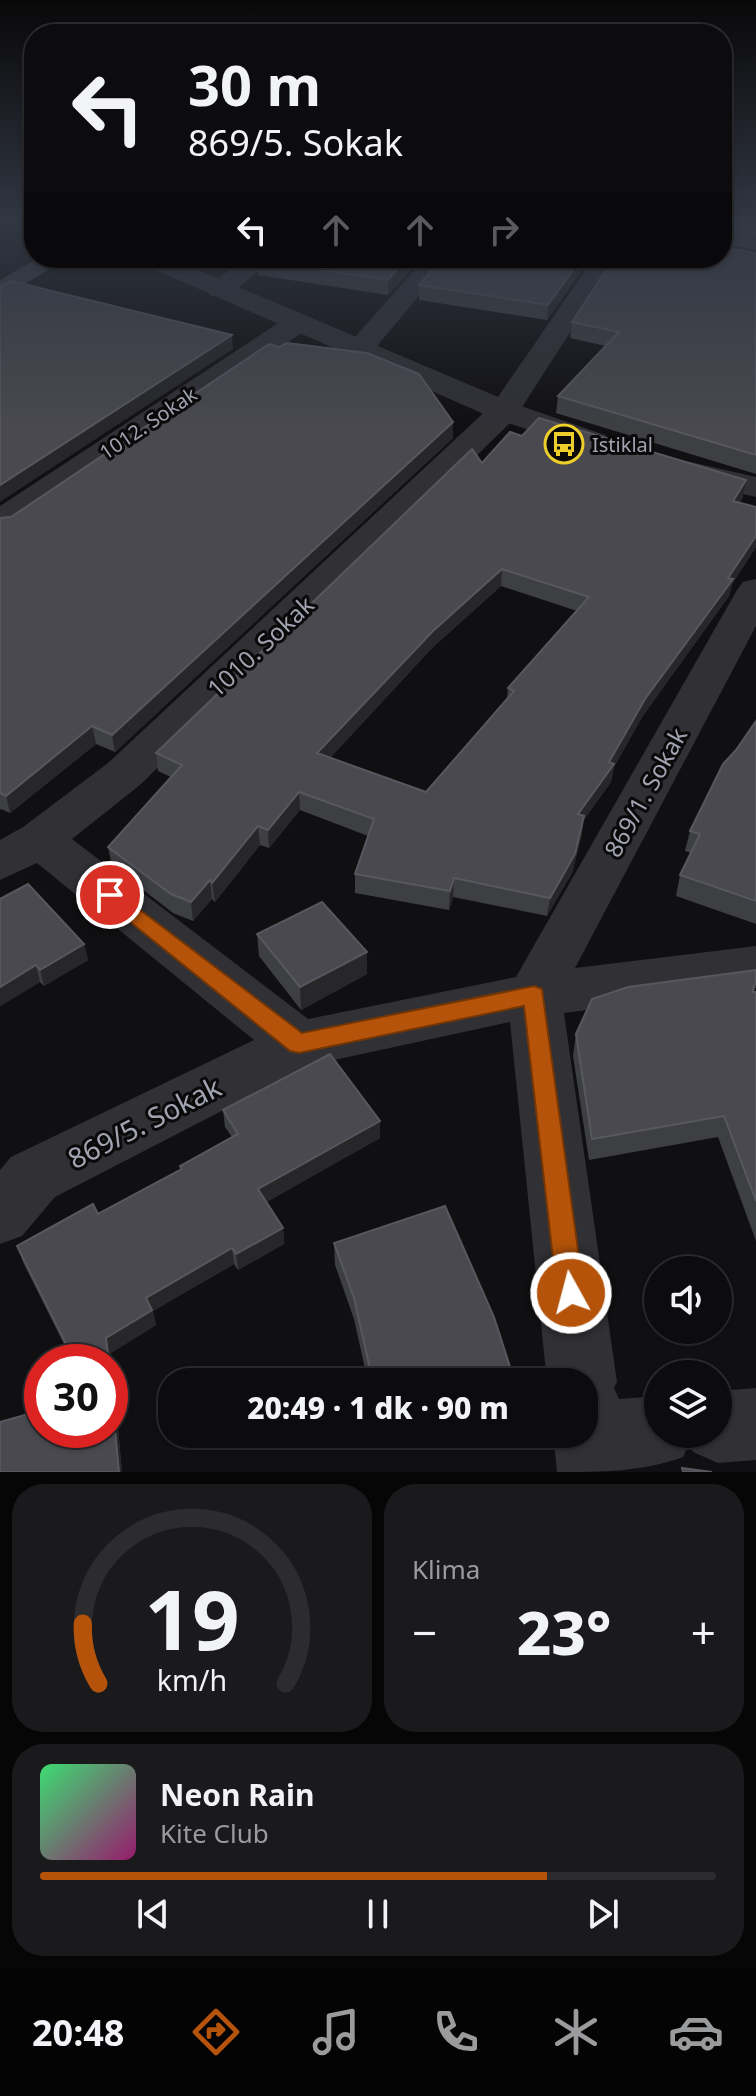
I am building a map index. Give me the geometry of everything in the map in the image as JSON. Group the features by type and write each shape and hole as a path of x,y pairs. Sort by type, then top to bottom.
{"street":[{"path":"222,291 504,411 615,449"},
{"path":"358,351 410,291"},
{"name":"1010. Sokak","path":"20,850 124,774 504,411 584,291"},
{"name":"1012. Sokak","path":"0,522 296,324"},
{"path":"657,463 756,487"},
{"name":"869/1. Sokak","path":"534,995 756,590"},
{"path":"20,850 299,1044"},
{"name":"869/5. Sokak","path":"0,1215 33,1177 299,1044 534,995 756,967"},
{"path":"534,995 580,1368"},
{"path":"598,1424 644,1430"},
{"path":"732,1426 756,1424"}],"building":[{"path":"0,291 51,291 232,335 0,485"},
{"path":"456,291 558,291 548,305"},
{"path":"593,291 756,291 756,455 558,396 619,332 572,322"},
{"path":"287,343 367,353 419,374 453,422 112,735 92,726 6,796 0,793 0,518 11,517 269,344 279,347"},
{"path":"539,418 746,480 733,501 756,507 756,536 728,578 733,579 645,699 609,762 614,764 578,814 584,816 575,854 550,898 454,878 450,891 355,874 374,819 299,792 268,830 258,826 212,883 210,880 191,902 171,894 108,847 182,765 156,753 472,449 482,463 510,432 522,436","holes":["502,569 589,597 508,688 514,691 426,792 317,753 433,631"]},
{"path":"756,721 756,901 680,875 700,834 690,831 723,764"},
{"path":"28,884 84,944 40,970 36,965 0,987 0,899"},
{"path":"322,902 367,952 300,987 257,934"},
{"path":"756,970 752,992 756,992 756,1201 724,1116 592,1139 576,1034 592,999 628,987"},
{"path":"330,1054 380,1121 258,1189 283,1228 236,1254 232,1248 146,1298 152,1310 106,1338 107,1344 66,1344 17,1246 93,1204 98,1214 182,1169 180,1166 238,1134 223,1110"},
{"path":"445,1206 494,1317 510,1368 370,1368 354,1298 334,1243"},
{"path":"24,1415 24,1448 117,1448 119,1472 0,1472 0,1422"},
{"path":"682,1468 712,1472 683,1472"}],"place":[{"name":"Istiklal","path":"564,444"}],"route":[{"path":"110,895 299,1044 534,995 571,1293"}]}
